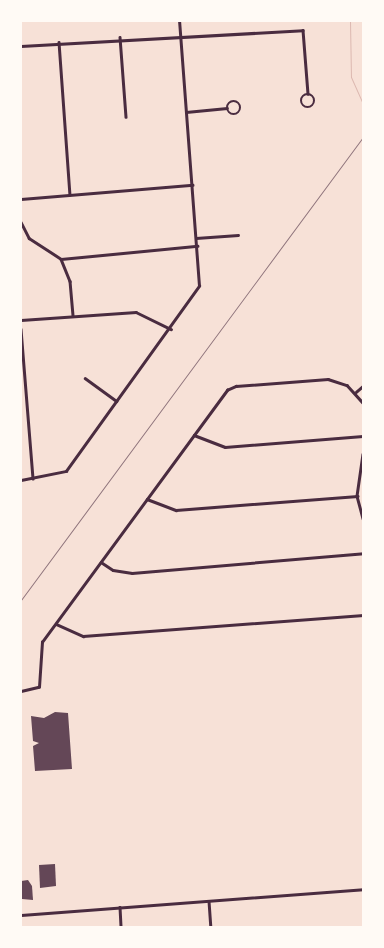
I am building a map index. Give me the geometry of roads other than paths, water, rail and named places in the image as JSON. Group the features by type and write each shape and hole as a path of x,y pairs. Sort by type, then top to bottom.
{"street":[{"path":"21,480 66,471 171,329 199,283 179,21"},
{"path":"21,46 120,37 180,39 303,30 308,94 315,100 308,108 301,101 308,94"},
{"path":"120,37 126,117"},
{"path":"59,42 70,195"},
{"path":"186,112 227,108 235,101 241,110 232,115 227,108"},
{"path":"21,199 192,185"},
{"path":"21,222 29,238 61,259 70,281 73,316"},
{"path":"196,238 238,235"},
{"path":"61,259 197,246"},
{"path":"21,320 141,312 171,329"},
{"path":"21,329 33,479"},
{"path":"85,378 117,401"},
{"path":"21,691 40,688 41,646 100,562 225,393 236,386 328,379 356,392 363,403"},
{"path":"356,392 363,386"},
{"path":"194,435 225,447 363,436"},
{"path":"363,454 357,496 363,518"},
{"path":"147,499 176,510 357,496"},
{"path":"100,562 113,570 132,573 363,553"},
{"path":"56,624 83,636 363,615"},
{"path":"21,914 363,889"},
{"path":"209,900 210,927"},
{"path":"120,907 121,927"}],"waterway":[{"path":"350,21 351,77 363,104"}],"railway":[{"path":"21,600 363,137"}]}
